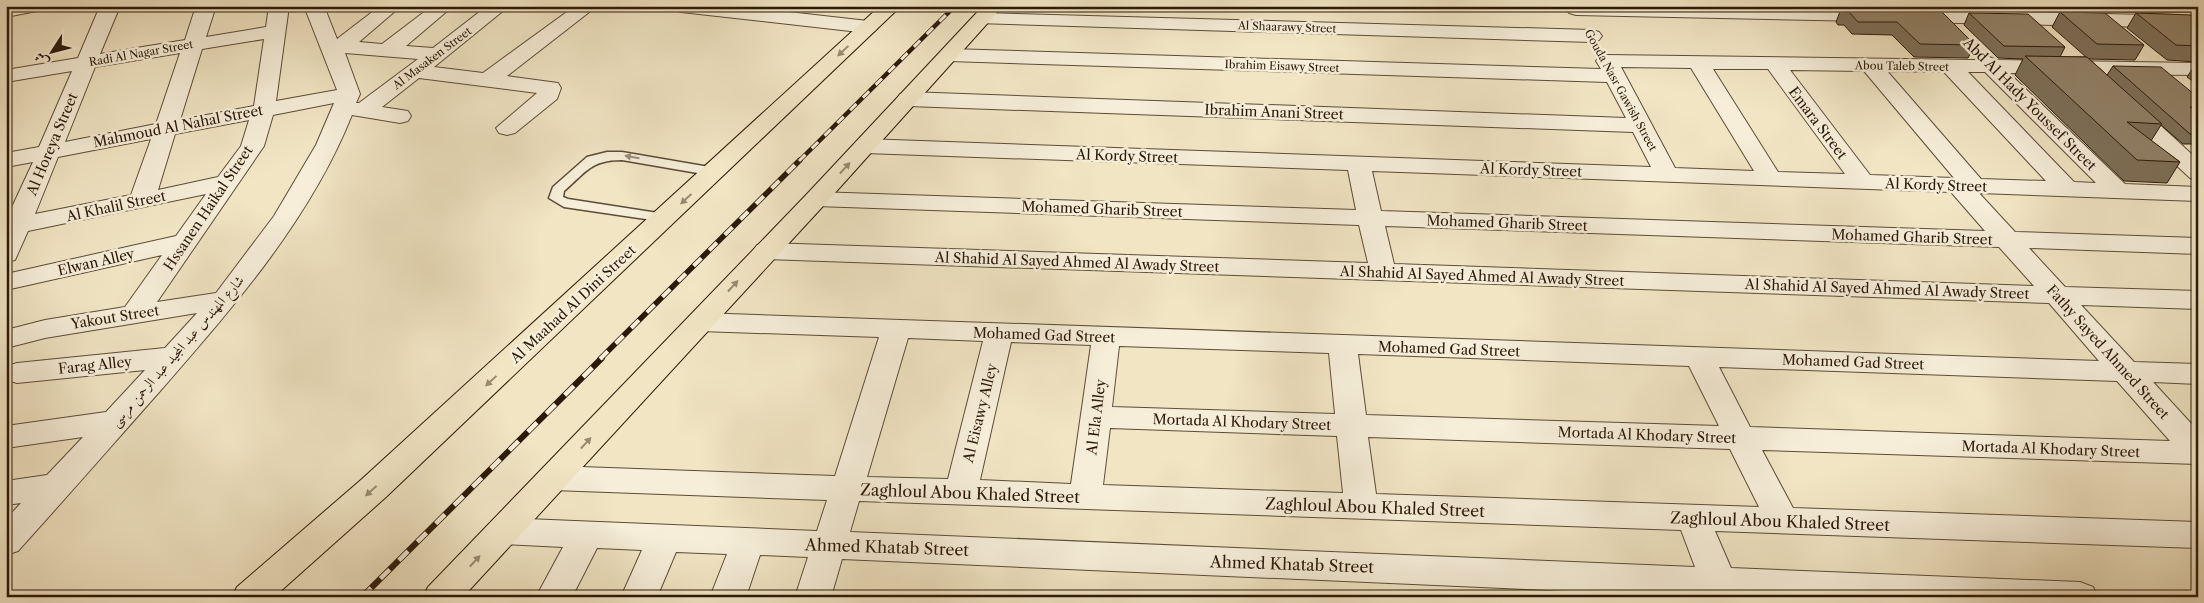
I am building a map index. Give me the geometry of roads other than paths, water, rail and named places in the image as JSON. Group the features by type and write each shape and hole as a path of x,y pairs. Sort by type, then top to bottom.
{"main road":[{"name":"Al Maahad Al Dini Street","path":"250,597 374,488 892,6"},
{"path":"441,597 816,199 988,12"}],"street":[{"path":"9,14 35,6"},
{"name":"Al Horeya Street","path":"6,254 12,227 49,151 110,6"},
{"path":"142,200 206,6"},
{"name":"Hssanen Haikal Street","path":"135,314 252,146 264,110 279,6"},
{"path":"314,6 337,50 352,104 400,116"},
{"path":"337,50 392,6"},
{"path":"386,50 444,6"},
{"name":"Al Masaken Street","path":"352,104 416,71 500,6"},
{"path":"489,79 588,6"},
{"path":"681,6 868,27"},
{"path":"1575,8 2196,23"},
{"name":"Gouda Nasr Gawish Street","path":"1575,8 1610,68 1667,175"},
{"name":"Al Shaarawy Street","path":"988,12 1592,36"},
{"name":"Abd Al Hady Youssef Street","path":"1942,17 2118,191"},
{"path":"2029,19 2109,91 2196,190"},
{"path":"2102,20 2183,86"},
{"name":"Radi Al Nagar Street","path":"6,76 276,31"},
{"path":"337,50 386,50 438,54"},
{"name":"Ibrahim Eisawy Street","path":"949,55 1610,68"},
{"path":"1698,62 1771,179"},
{"name":"Abou Taleb Street","path":"1610,68 1698,62 2198,69"},
{"name":"Emara Street","path":"1774,64 1863,182"},
{"name":"Fathy Sayed Ahmed Street","path":"1870,65 1966,186 2006,240 2198,453"},
{"path":"1951,66 2068,189"},
{"path":"416,71 550,88 549,94 507,128"},
{"name":"Ibrahim Anani Street","path":"908,99 1640,125"},
{"name":"Mahmoud Al Nahal Street","path":"6,160 264,110 352,104"},
{"name":"شارع المهندس عبد المجيد عبد الرحمن مرسى","path":"6,542 225,300 285,218 352,104"},
{"name":"Al Kordy Street","path":"865,146 1966,186 2118,191 2196,190"},
{"path":"1358,164 1384,273"},
{"name":"Al Khalil Street","path":"12,227 226,183"},
{"name":"Mohamed Gharib Street","path":"816,199 2198,246"},
{"name":"Elwan Alley","path":"6,282 185,242"},
{"name":"Al Shahid Al Sayed Ahmed Al Awady Street","path":"766,251 2198,300"},
{"name":"Yakout Street","path":"6,339 45,328 225,300"},
{"name":"Mohamed Gad Street","path":"700,322 1106,338 2198,374"},
{"path":"12,382 45,328"},
{"path":"813,597 896,330"},
{"name":"Al Eisawy Alley","path":"960,493 999,333"},
{"name":"Al Ela Alley","path":"1086,497 1106,338"},
{"path":"1342,345 1361,506"},
{"name":"Farag Alley","path":"12,382 174,357"},
{"path":"1699,357 1783,521"},
{"name":"Mortada Al Khodary Street","path":"1096,418 2198,453"},
{"path":"6,437 116,421"},
{"name":"Zaghloul Abou Khaled Street","path":"553,478 2198,535"},
{"path":"6,493 57,486"},
{"path":"1693,518 1722,589"},
{"name":"Ahmed Khatab Street","path":"503,531 829,545 1722,589 2080,597"},
{"path":"554,597 587,535"},
{"path":"639,597 665,538"},
{"path":"728,597 748,542"}],"lane":[{"path":"666,218 564,203 556,198 558,190 592,160 607,156 622,156 715,172"}],"railway":[{"path":"799,161 955,6"},
{"path":"600,359 800,160"},
{"path":"362,597 602,358"}]}
